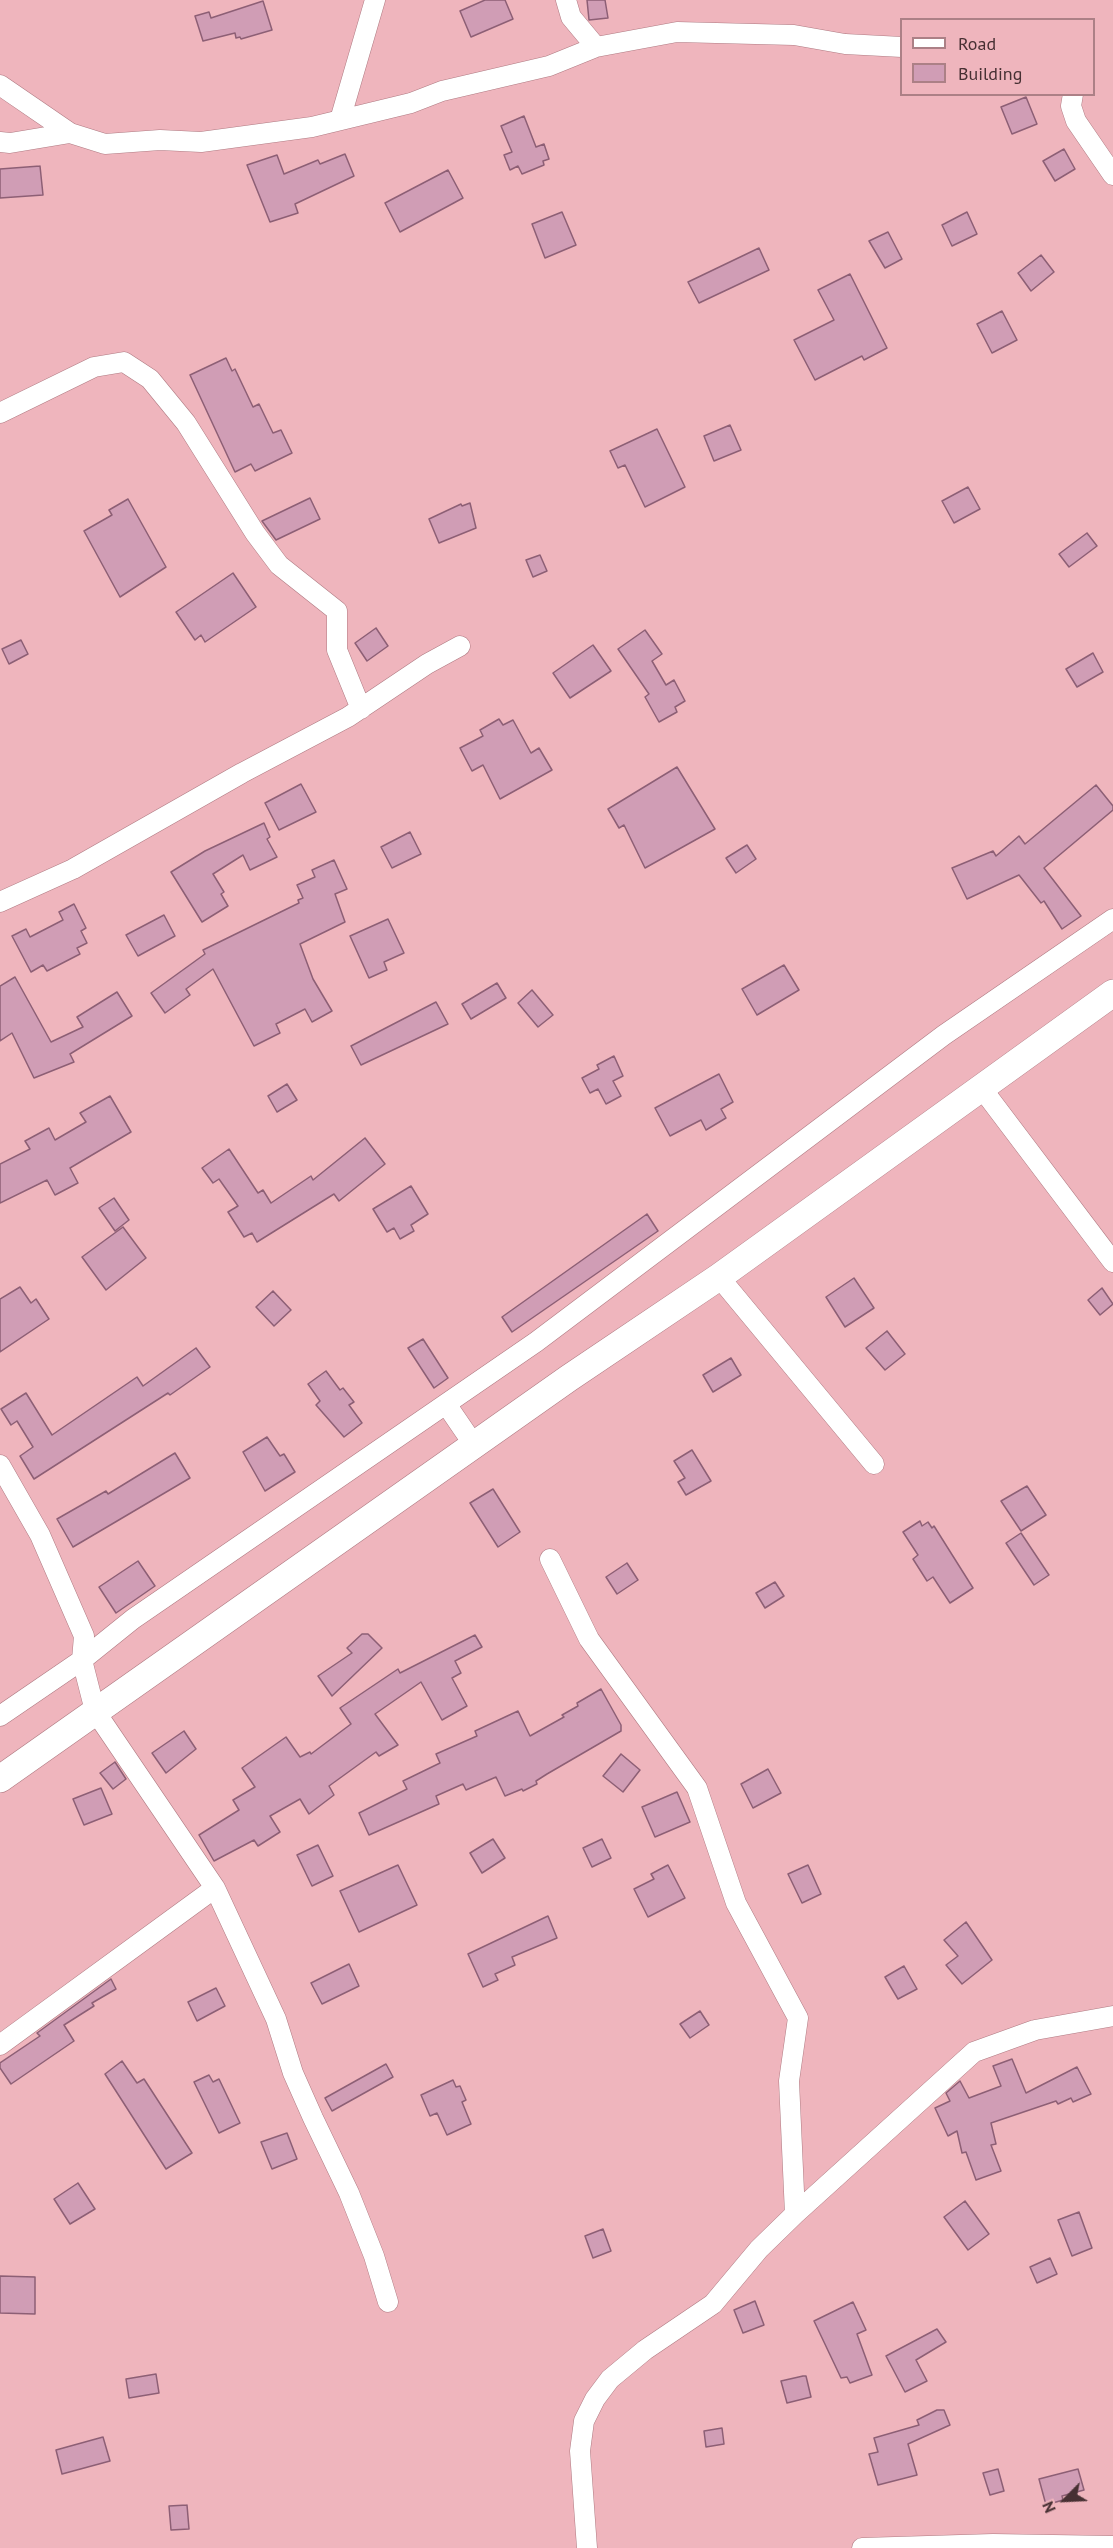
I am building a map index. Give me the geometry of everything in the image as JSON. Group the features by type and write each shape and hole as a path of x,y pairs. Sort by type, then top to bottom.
{"main road":[{"path":"0,1779 474,1445 719,1277 980,1086 1113,993"}],"street":[{"path":"340,120 375,0"},
{"path":"566,0 571,17 596,47"},
{"path":"0,85 70,133 105,144 160,140 201,142 312,127 411,103 442,91 549,66 596,47 677,32 794,35 845,44 900,47"},
{"path":"1073,96 1071,106 1076,121 1113,175"},
{"path":"0,142 10,143 70,133"},
{"path":"0,413 94,367 124,362 150,379 186,423 255,533 279,565 337,610 337,650 361,709"},
{"path":"0,902 73,869 361,709 427,664 460,646"},
{"path":"0,1716 82,1660 133,1619 546,1335 944,1035 1113,919"},
{"path":"980,1086 1113,1262"},
{"path":"719,1277 874,1464"},
{"path":"446,1404 474,1445"},
{"path":"0,1465 40,1535 84,1636 82,1660 95,1711 214,1888 276,2019 293,2073 350,2193 374,2256 388,2302"},
{"path":"550,1558 589,1639 697,1788 736,1903 798,2018 789,2081 795,2214"},
{"path":"0,2045 214,1888"},
{"path":"587,2548 580,2451 584,2421 595,2399 610,2379 645,2350 713,2304 759,2249 795,2214 974,2052 1035,2030 1113,2016"},
{"path":"862,2548 993,2544 1113,2546"}],"building":[{"path":"485,0 505,0 513,19 471,37 460,11"},
{"path":"587,0 605,0 608,18 589,20"},
{"path":"263,1 272,30 241,39 236,38 235,33 203,41 195,16 209,12 211,18"},
{"path":"1026,97 1037,124 1012,134 1001,107"},
{"path":"524,116 536,147 544,144 549,159 543,161 544,165 522,174 518,166 510,170 504,155 512,152 501,126"},
{"path":"1064,149 1075,169 1055,181 1043,161"},
{"path":"345,154 354,176 295,204 298,213 270,222 247,165 277,155 284,174 318,160 320,164"},
{"path":"40,166 43,195 0,198 0,169"},
{"path":"448,170 463,198 400,232 385,203"},
{"path":"562,212 576,245 545,258 532,224"},
{"path":"967,212 977,234 952,246 942,225"},
{"path":"888,232 902,259 885,268 869,241"},
{"path":"759,248 769,270 699,303 688,282"},
{"path":"1041,255 1054,272 1031,291 1018,273"},
{"path":"850,274 887,348 864,360 862,356 815,380 794,340 834,320 818,290"},
{"path":"1002,311 1017,340 992,353 977,324"},
{"path":"226,358 232,371 235,369 253,407 259,404 273,433 281,430 292,453 255,471 251,464 235,472 190,375"},
{"path":"730,425 741,450 714,461 704,436"},
{"path":"657,429 685,487 645,507 625,465 618,468 610,451"},
{"path":"968,487 980,509 954,523 942,501"},
{"path":"310,498 320,519 276,540 262,521"},
{"path":"128,499 166,567 120,597 84,531 112,515 109,510"},
{"path":"470,503 476,528 439,543 429,519 461,504 462,506"},
{"path":"1087,533 1097,546 1069,567 1059,554"},
{"path":"540,555 547,571 533,577 526,560"},
{"path":"233,573 256,607 205,642 201,635 195,640 176,612"},
{"path":"376,628 388,646 367,661 355,643"},
{"path":"645,630 662,654 652,661 666,685 674,680 685,701 675,707 677,712 659,722 645,697 649,694 618,649"},
{"path":"21,640 28,654 9,664 2,649"},
{"path":"593,645 611,671 570,698 553,673"},
{"path":"1093,653 1103,672 1077,687 1066,669"},
{"path":"499,719 503,725 513,720 531,753 539,748 552,770 500,799 483,765 472,771 460,748 483,736 480,730"},
{"path":"677,767 715,829 645,868 624,825 619,828 608,809"},
{"path":"301,784 316,812 279,830 265,803"},
{"path":"1096,785 1113,806 1113,810 1044,868 1081,916 1062,929 1044,901 1041,903 1019,875 967,899 952,868 993,851 996,856 1019,836 1025,844"},
{"path":"264,823 270,837 267,839 277,857 250,870 243,855 213,874 224,892 221,894 228,906 202,922 171,872 205,851"},
{"path":"410,832 421,854 392,868 381,847"},
{"path":"747,845 756,859 736,873 726,858"},
{"path":"334,860 347,889 335,894 345,922 300,944 313,979 332,1011 312,1022 305,1009 276,1024 280,1033 254,1046 213,969 186,989 190,995 165,1013 151,993 205,954 203,950 299,903 298,900 303,898 297,885 315,877 312,870"},
{"path":"74,904 86,928 81,931 87,943 77,948 80,954 47,971 43,965 31,972 12,936 26,929 30,937 63,920 59,912"},
{"path":"164,915 175,936 138,956 126,935"},
{"path":"388,919 404,953 384,962 387,970 369,978 350,936"},
{"path":"784,965 799,990 757,1015 742,989"},
{"path":"15,977 51,1042 83,1027 77,1017 117,992 132,1016 70,1054 74,1062 34,1078 12,1033 0,1041 0,986"},
{"path":"497,983 506,998 471,1019 462,1004"},
{"path":"532,990 553,1015 538,1027 518,1003"},
{"path":"436,1002 448,1024 361,1065 351,1046"},
{"path":"614,1056 623,1076 613,1081 621,1096 606,1104 598,1089 590,1093 582,1078 599,1069 597,1065"},
{"path":"719,1074 733,1102 721,1109 726,1118 706,1130 701,1120 670,1136 655,1108"},
{"path":"287,1084 297,1100 277,1112 268,1096"},
{"path":"110,1096 131,1132 70,1168 78,1183 55,1195 47,1180 0,1203 0,1164 30,1149 25,1141 49,1128 55,1140 86,1122 80,1113"},
{"path":"365,1138 385,1164 339,1201 334,1194 257,1242 252,1233 244,1237 228,1212 238,1206 219,1179 213,1183 202,1168 229,1149 258,1193 263,1190 271,1203 311,1176 313,1180"},
{"path":"411,1186 428,1214 411,1225 414,1231 400,1239 394,1228 387,1232 373,1209"},
{"path":"114,1198 129,1220 115,1231 99,1208"},
{"path":"647,1214 658,1231 512,1332 502,1317"},
{"path":"123,1227 146,1258 106,1290 82,1257"},
{"path":"854,1278 874,1308 845,1327 826,1297"},
{"path":"20,1287 31,1303 36,1299 49,1319 0,1352 0,1299"},
{"path":"1102,1288 1113,1304 1100,1315 1088,1300"},
{"path":"273,1291 291,1310 274,1326 256,1307"},
{"path":"887,1331 905,1354 885,1370 866,1348"},
{"path":"423,1339 448,1378 434,1388 408,1348"},
{"path":"196,1348 210,1367 170,1395 168,1393 34,1479 20,1456 33,1447 17,1421 11,1425 1,1409 26,1393 52,1435 137,1377 143,1386"},
{"path":"731,1358 741,1375 713,1392 703,1375"},
{"path":"326,1371 340,1390 343,1388 354,1402 349,1405 362,1423 344,1437 316,1405 320,1401 308,1384"},
{"path":"267,1437 280,1456 284,1454 295,1472 265,1491 243,1452"},
{"path":"692,1450 711,1481 686,1495 678,1482 685,1478 674,1461"},
{"path":"175,1453 190,1478 73,1547 57,1519 106,1491 108,1494"},
{"path":"1027,1486 1046,1515 1021,1531 1001,1501"},
{"path":"493,1489 520,1532 498,1547 470,1503"},
{"path":"920,1521 922,1526 928,1522 932,1528 934,1526 973,1588 950,1603 933,1577 927,1581 913,1559 918,1555 903,1532"},
{"path":"1021,1533 1049,1575 1034,1585 1006,1543"},
{"path":"138,1561 155,1586 116,1613 99,1587"},
{"path":"627,1563 638,1580 617,1594 606,1577"},
{"path":"775,1582 784,1596 765,1608 756,1593"},
{"path":"362,1634 368,1634 382,1648 332,1696 318,1676 352,1653 347,1648"},
{"path":"475,1635 482,1647 455,1661 461,1673 452,1678 467,1706 442,1720 421,1682 375,1714 398,1745 379,1756 376,1752 329,1786 334,1795 309,1814 300,1799 270,1816 280,1832 258,1846 254,1840 214,1861 199,1835 239,1810 233,1800 255,1787 242,1768 286,1737 300,1757 310,1752 311,1754 351,1724 340,1708 398,1669 400,1673"},
{"path":"601,1689 621,1725 621,1731 547,1774 536,1781 537,1784 505,1796 496,1777 466,1790 463,1784 436,1796 439,1804 369,1835 359,1813 407,1789 403,1781 440,1763 436,1754 477,1736 475,1731 518,1711 530,1736 564,1717 562,1715 578,1706 577,1703"},
{"path":"184,1731 196,1749 166,1773 152,1753"},
{"path":"621,1754 640,1770 623,1792 603,1776"},
{"path":"115,1762 126,1779 113,1789 100,1773"},
{"path":"768,1769 781,1793 753,1808 741,1784"},
{"path":"101,1788 112,1814 84,1825 73,1799"},
{"path":"677,1792 690,1822 655,1837 642,1807"},
{"path":"493,1839 505,1858 482,1873 470,1853"},
{"path":"602,1839 611,1858 592,1867 583,1848"},
{"path":"318,1845 333,1876 312,1886 297,1855"},
{"path":"398,1865 417,1905 359,1932 340,1891"},
{"path":"668,1865 685,1898 648,1917 634,1889 654,1879 651,1874"},
{"path":"808,1865 821,1894 802,1903 788,1874"},
{"path":"548,1916 557,1938 512,1957 515,1965 495,1974 498,1980 483,1987 468,1954"},
{"path":"966,1922 992,1960 962,1984 946,1965 958,1956 944,1940"},
{"path":"349,1964 359,1986 322,2004 311,1983"},
{"path":"904,1966 917,1989 898,1999 885,1977"},
{"path":"111,1979 116,1989 92,2003 94,2006 64,2025 74,2041 11,2084 0,2068 0,2063 40,2036 37,2033"},
{"path":"216,1988 225,2006 197,2021 188,2002"},
{"path":"700,2011 709,2025 690,2038 680,2024"},
{"path":"1012,2059 1026,2093 1077,2067 1091,2094 1073,2102 1071,2098 1058,2104 1056,2101 991,2123 996,2144 991,2145 1001,2171 976,2180 966,2152 962,2153 957,2131 948,2136 935,2108 950,2101 946,2093 960,2081 969,2098 1001,2086 993,2066"},
{"path":"122,2061 137,2083 144,2079 192,2153 166,2169 105,2074"},
{"path":"386,2064 393,2077 332,2111 325,2098"},
{"path":"209,2075 213,2082 219,2079 240,2123 219,2133 194,2082"},
{"path":"453,2080 456,2087 460,2086 466,2100 462,2102 471,2124 447,2135 437,2113 430,2116 421,2095"},
{"path":"287,2133 297,2159 272,2169 261,2142"},
{"path":"78,2183 95,2209 70,2224 54,2199"},
{"path":"965,2201 989,2234 968,2250 944,2217"},
{"path":"1079,2212 1092,2248 1072,2256 1058,2220"},
{"path":"603,2229 611,2251 593,2258 585,2236"},
{"path":"1050,2258 1057,2274 1037,2283 1030,2267"},
{"path":"0,2276 35,2277 35,2314 0,2313"},
{"path":"755,2301 764,2325 743,2333 734,2310"},
{"path":"853,2302 866,2330 857,2334 872,2375 850,2383 847,2377 841,2378 814,2321"},
{"path":"937,2329 946,2342 916,2360 927,2381 905,2392 886,2356"},
{"path":"156,2374 159,2393 129,2398 126,2379"},
{"path":"806,2376 811,2397 787,2403 781,2381"},
{"path":"937,2410 944,2410 950,2425 908,2444 917,2475 878,2485 869,2454 878,2452 874,2438 919,2425 917,2420"},
{"path":"722,2428 724,2444 706,2447 704,2431"},
{"path":"103,2437 110,2461 62,2474 56,2450"},
{"path":"998,2469 1004,2491 990,2495 983,2473"},
{"path":"1078,2469 1084,2490 1062,2496 1063,2500 1046,2505 1039,2479"},
{"path":"187,2505 189,2529 171,2530 169,2506"}]}
